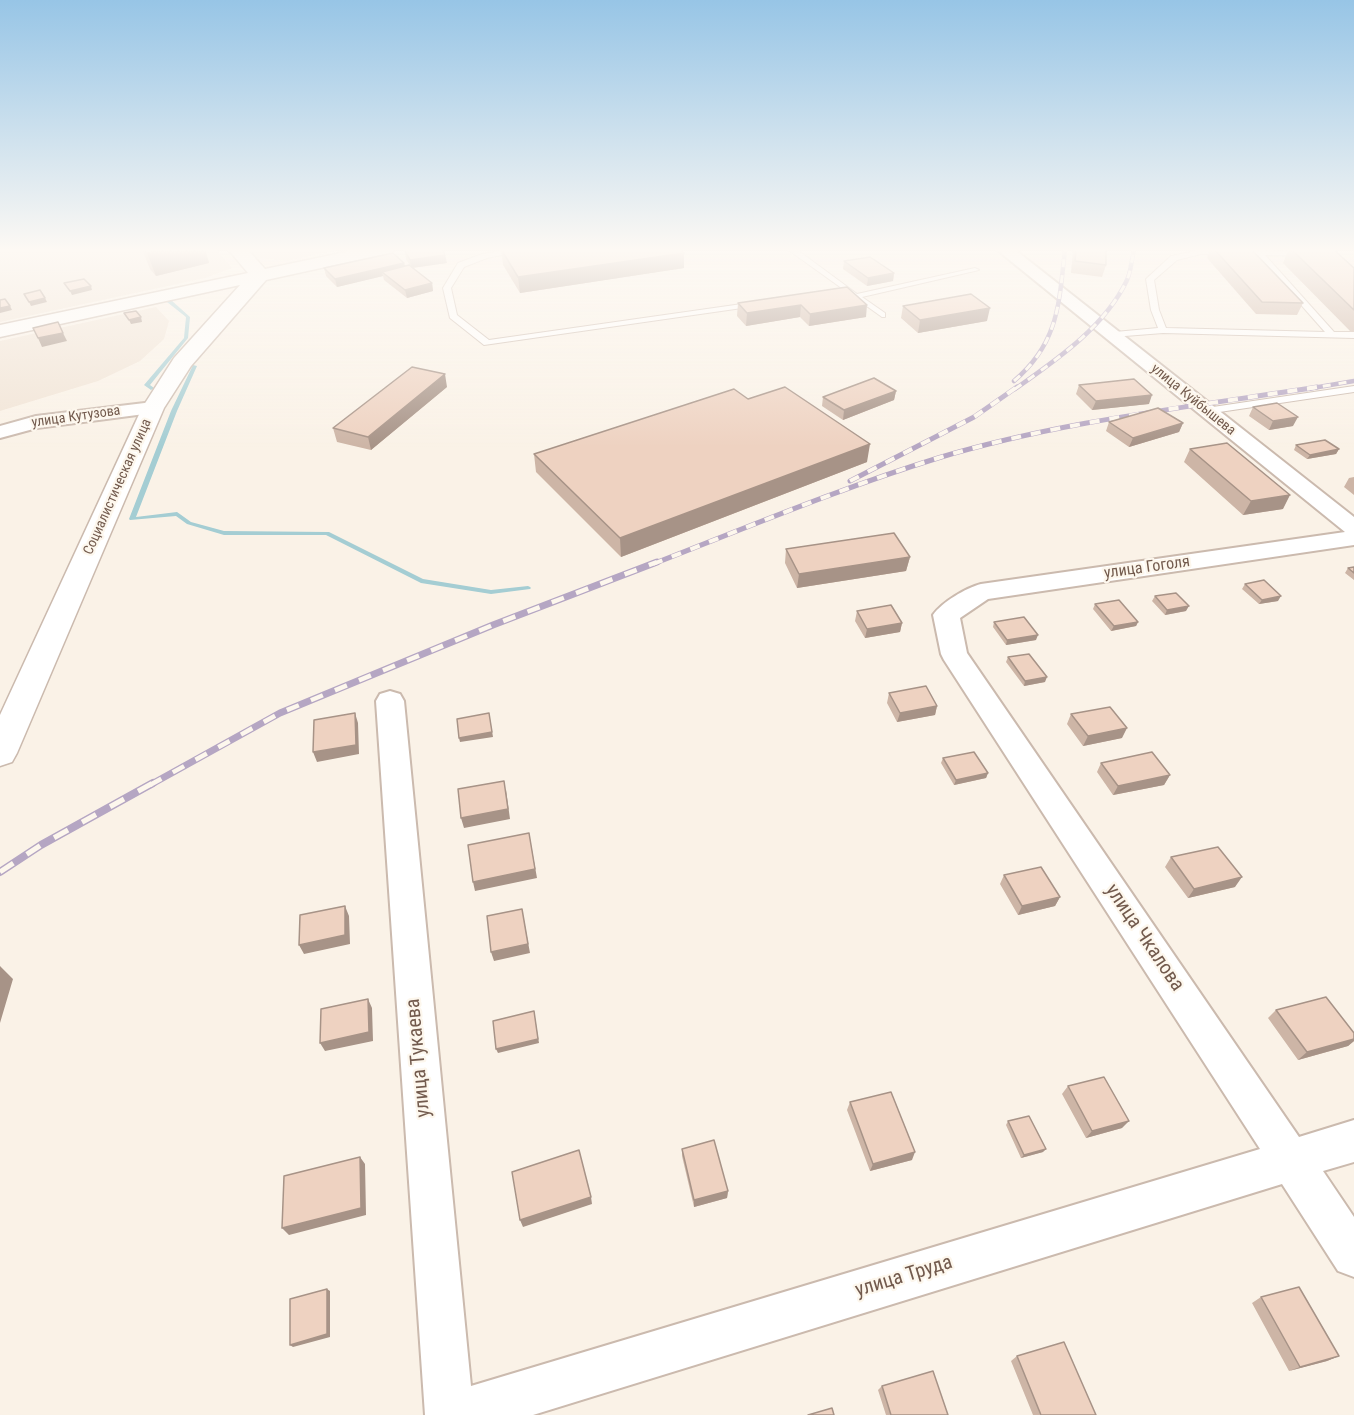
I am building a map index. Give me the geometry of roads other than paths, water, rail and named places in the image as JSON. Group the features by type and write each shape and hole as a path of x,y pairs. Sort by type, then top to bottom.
{"street":[{"path":"0,331 74,315"},
{"name":"Социалистическая улица","path":"0,753 153,408 182,363 225,315"},
{"name":"улица Куйбышева","path":"1089,315 1354,528"},
{"name":"улица Кутузова","path":"0,432 36,422 153,408"},
{"name":"улица Гоголя","path":"946,615 981,592 1354,538"},
{"name":"улица Чкалова","path":"946,615 954,654 1292,1158 1354,1255"},
{"name":"улица Тукаева","path":"390,701 449,1415"},
{"name":"улица Труда","path":"454,1415 1354,1141"}],"lane":[{"path":"453,315 487,343 676,315"},
{"path":"1157,315 1163,330"},
{"path":"1314,315 1332,335"},
{"path":"1115,335 1163,330 1354,335"},
{"path":"1206,411 1354,389"}],"waterway":[{"path":"151,388 147,385 186,338 188,317 186,315"},
{"path":"195,366 174,411 132,519 177,514 189,523 224,533 327,533 421,581 491,592 528,588"}],"railway":[{"path":"1014,381 1029,367 1040,352 1055,315"},
{"path":"1015,389 1078,341 1104,315"},
{"path":"1307,389 1354,381"},
{"path":"850,481 974,417 1017,387"},
{"path":"653,564 866,482 984,445 1126,416 1317,387"},
{"path":"150,785 280,713 493,625 657,562"},
{"path":"0,872 41,845 153,783"}]}
